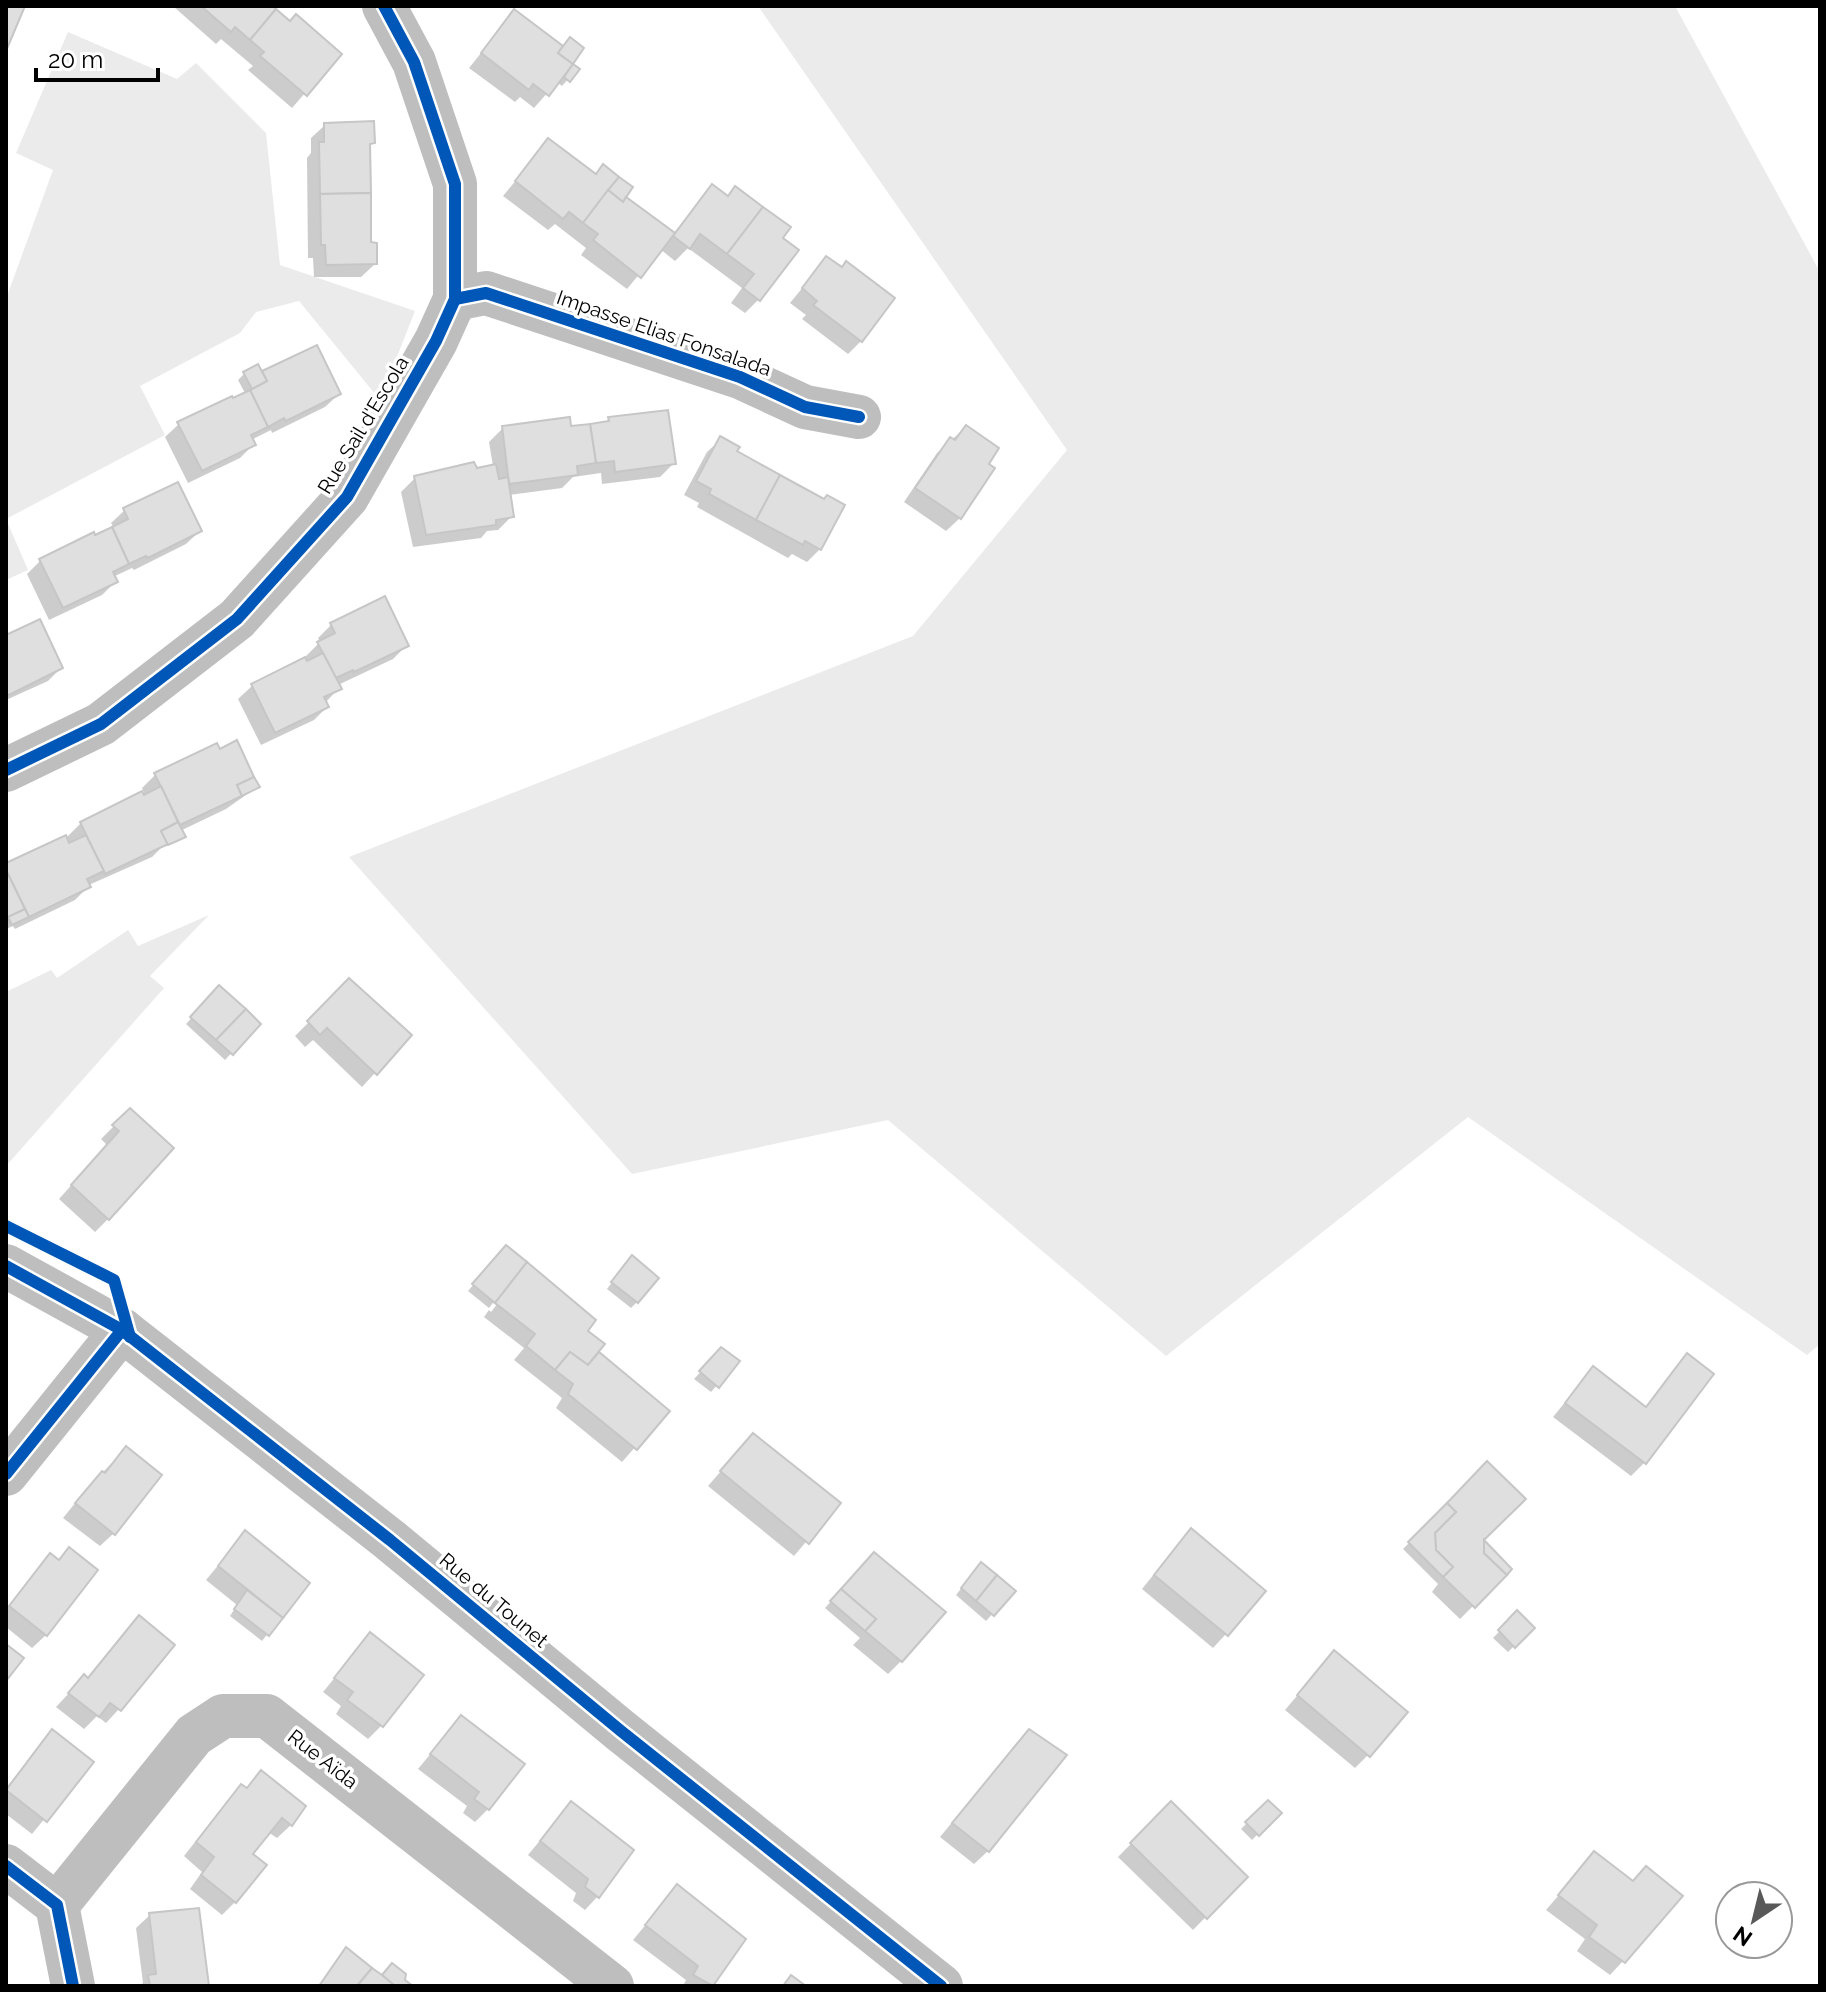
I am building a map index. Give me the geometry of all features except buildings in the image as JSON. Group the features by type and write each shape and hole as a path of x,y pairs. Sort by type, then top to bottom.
{"street":[{"name":"Rue Sail d'Escola","path":"6,770 101,724 237,619 347,497 436,341 455,299 455,184 414,62 384,6"},
{"name":"Impasse Elias Fonsalada","path":"455,299 486,293 740,377 805,407 859,417"},
{"name":"Rue du Tounet","path":"6,1266 122,1330 390,1540 621,1731 941,1986"},
{"path":"6,1474 122,1330"},
{"name":"Rue Aïda","path":"57,1905 194,1735 223,1716 267,1716 612,1986"},
{"path":"6,1866 57,1905 73,1986"}],"shaded area":[{"path":"758,6 1675,6 1820,272 1820,1344 1807,1355 1468,1117 1166,1356 888,1120 632,1174 349,857 913,636 1067,450"},
{"path":"68,32 177,79 196,63 266,133 280,265 415,311 380,400 299,301 256,312 240,333 140,386 165,435 6,519 6,299 53,170 16,153"},
{"path":"6,519 28,570 6,580"},
{"path":"209,915 150,976 164,988 6,1166 6,992 51,970 57,978 128,930 138,946"}],"cycle path":[{"path":"6,770 101,724 237,619 347,497 436,341 455,299 455,184 414,62 384,6"},
{"path":"455,299 486,293 740,377 805,407 859,417"},
{"path":"6,1226 114,1280 130,1337"},
{"path":"6,1266 122,1330 390,1540 621,1731 941,1986"},
{"path":"6,1474 122,1330"},
{"path":"6,1866 57,1905 73,1986"}]}
